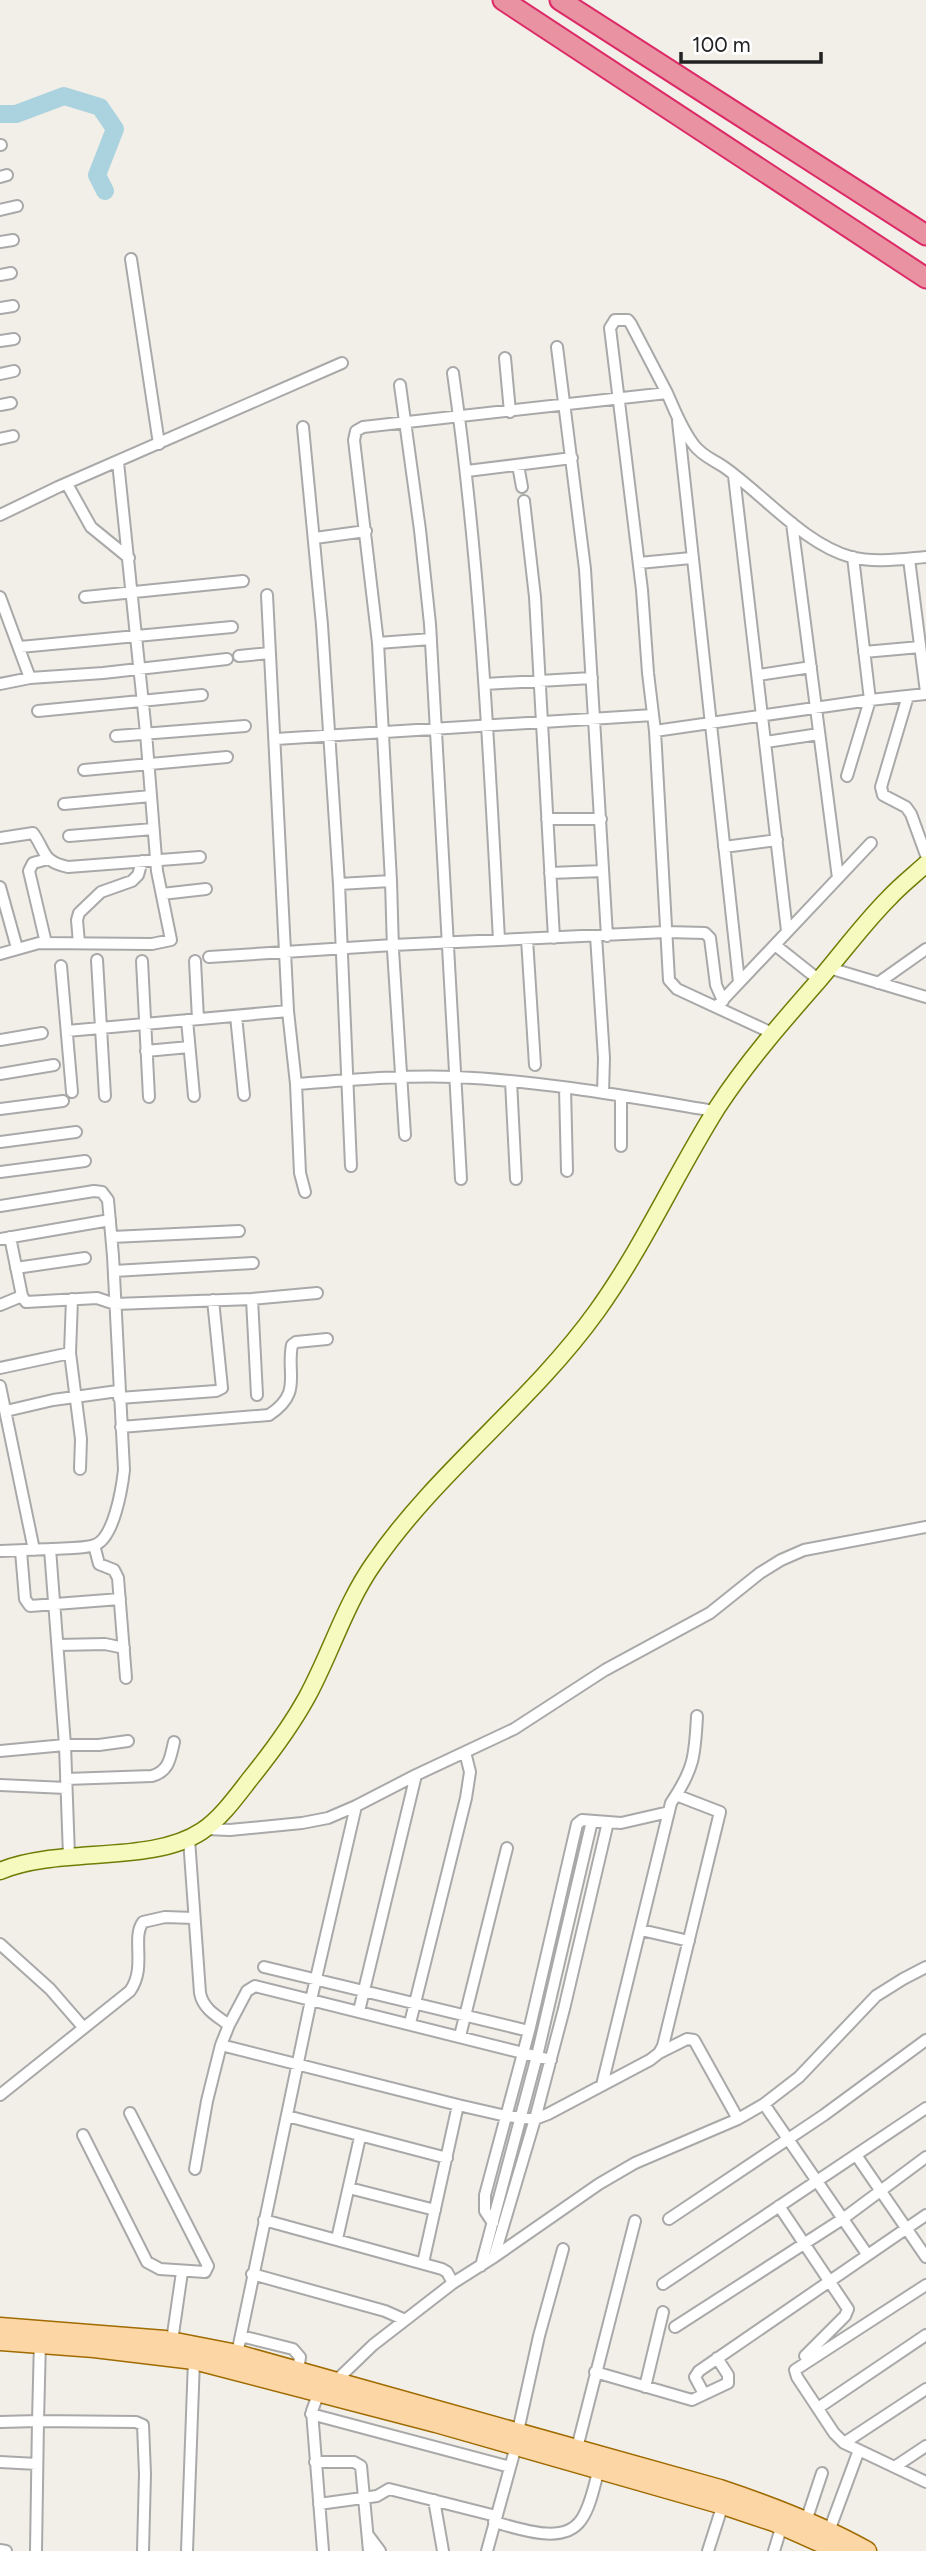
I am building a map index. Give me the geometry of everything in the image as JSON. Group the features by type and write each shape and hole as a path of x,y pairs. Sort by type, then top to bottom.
{"highway":[{"path":"503,0 926,278"},
{"path":"560,0 926,235"}],"main road":[{"path":"0,1871 34,1860 134,1851 189,1839 206,1829 231,1803 288,1728 307,1697 357,1588 376,1559 456,1467 520,1403 572,1345 632,1259 715,1111 772,1033 889,898 926,864"},
{"path":"0,2327 194,2370 513,2453 599,2469 725,2498 839,2551"},
{"path":"0,2341 41,2336 239,2345 298,2371 319,2401"},
{"path":"513,2453 577,2448 725,2498 806,2521 867,2551"}],"street":[{"path":"0,210 17,206"},
{"path":"0,242 13,240"},
{"path":"131,259 159,444"},
{"path":"0,308 13,306"},
{"path":"772,1033 720,1004 677,989 669,980 655,731 639,563 610,328 615,320 622,318 631,324 693,445 703,455 726,468 792,523 831,550 853,557 926,557"},
{"path":"0,341 14,339"},
{"path":"557,347 585,569 595,720 603,871 603,1093"},
{"path":"505,358 510,412"},
{"path":"0,515 342,363"},
{"path":"0,374 14,371"},
{"path":"453,373 467,471 485,684 499,940"},
{"path":"400,385 420,530 431,639 461,1179"},
{"path":"405,1135 378,643 354,435 363,427 667,393"},
{"path":"677,418 739,982"},
{"path":"303,427 323,625 339,884 351,1166"},
{"path":"0,439 13,436"},
{"path":"467,471 572,458"},
{"path":"0,954 46,943 152,944 168,942 171,935 156,860 143,699 118,462"},
{"path":"518,465 522,487"},
{"path":"734,477 787,931"},
{"path":"67,484 77,497 91,527 129,558"},
{"path":"524,501 535,597 554,938"},
{"path":"792,523 838,878"},
{"path":"315,538 366,531"},
{"path":"847,776 870,699 853,557"},
{"path":"639,563 691,558"},
{"path":"655,731 926,693 909,559"},
{"path":"85,597 243,581"},
{"path":"267,595 288,1011 296,1084 300,1173 305,1192"},
{"path":"0,597 30,678"},
{"path":"20,647 232,627"},
{"path":"378,643 431,639"},
{"path":"864,652 920,647"},
{"path":"239,656 270,653"},
{"path":"0,684 30,678 227,659"},
{"path":"759,675 811,667"},
{"path":"485,684 592,678"},
{"path":"38,711 202,695"},
{"path":"908,696 881,787 883,795 906,807 911,814 926,855"},
{"path":"276,739 653,715"},
{"path":"116,736 245,726"},
{"path":"766,742 819,734"},
{"path":"84,770 227,757"},
{"path":"64,804 151,796"},
{"path":"547,819 601,819"},
{"path":"69,836 153,828"},
{"path":"0,838 33,833 48,859 68,867 200,856"},
{"path":"724,847 777,840"},
{"path":"720,1004 871,843"},
{"path":"46,943 29,870 33,863 48,859"},
{"path":"79,943 79,913 101,892 132,881 138,875 142,861"},
{"path":"550,873 603,871"},
{"path":"339,884 391,881"},
{"path":"0,887 18,948"},
{"path":"162,894 206,889"},
{"path":"209,957 447,942 666,932 705,933 708,935 720,1004"},
{"path":"527,939 535,1065"},
{"path":"775,944 824,974 878,983 926,998"},
{"path":"878,983 926,950"},
{"path":"97,960 106,1096"},
{"path":"142,961 149,1097"},
{"path":"194,1096 189,1047 193,1020 195,961"},
{"path":"61,966 72,1092"},
{"path":"67,1031 288,1011"},
{"path":"236,1016 244,1095"},
{"path":"0,1040 43,1033"},
{"path":"146,1051 189,1047"},
{"path":"0,1074 54,1065"},
{"path":"296,1084 401,1077 455,1077 565,1088 715,1111"},
{"path":"511,1082 516,1179"},
{"path":"565,1088 567,1171"},
{"path":"621,1096 621,1146"},
{"path":"0,1110 63,1101"},
{"path":"0,1142 76,1132"},
{"path":"0,1172 85,1161"},
{"path":"0,1206 94,1191 102,1192 108,1199 124,1469 108,1532 94,1545 0,1551"},
{"path":"110,1220 5,1238 24,1300 29,1302 97,1298 115,1304 252,1299 317,1293"},
{"path":"111,1237 239,1231"},
{"path":"16,1268 85,1258"},
{"path":"114,1271 253,1263"},
{"path":"0,1305 22,1296"},
{"path":"72,1299 70,1353 81,1439 80,1469"},
{"path":"252,1299 257,1395"},
{"path":"6,1411 75,1397 216,1391 222,1388 213,1300"},
{"path":"121,1427 269,1415 279,1408 289,1392 293,1370 292,1345 327,1339"},
{"path":"0,1368 70,1353"},
{"path":"0,1386 34,1550"},
{"path":"206,1829 230,1830 328,1818 514,1729 605,1670 710,1613 760,1573 781,1560 804,1550 926,1527"},
{"path":"94,1545 99,1564 116,1573 126,1678"},
{"path":"50,1549 65,1745 69,1856"},
{"path":"21,1551 27,1604 35,1607 120,1599"},
{"path":"58,1645 105,1644 124,1648"},
{"path":"602,2085 671,1802 694,1760 697,1716"},
{"path":"0,1751 128,1741"},
{"path":"0,1785 66,1784 152,1776 162,1773 167,1767 174,1742"},
{"path":"410,2023 466,1798 470,1772 465,1752"},
{"path":"359,2011 416,1775"},
{"path":"659,2053 666,2038 720,1812 676,1795"},
{"path":"239,2345 311,2000 356,1806"},
{"path":"493,2223 485,2211 484,2203 524,2053 577,1824 582,1820 632,1822 669,1812"},
{"path":"481,2266 537,2056 592,1821"},
{"path":"494,2258 551,2060 608,1822"},
{"path":"189,1839 201,2002 229,2025"},
{"path":"460,2036 507,1848"},
{"path":"0,2095 124,1996 138,1981 139,1930 143,1922 164,1917 194,1918"},
{"path":"641,1930 689,1941"},
{"path":"0,1944 50,1989 83,2027"},
{"path":"264,1967 529,2031"},
{"path":"323,2551 315,2462 319,2401 355,2361 403,2319 599,2184 635,2163 738,2119 764,2104 799,2077 876,1996 926,1967"},
{"path":"195,2169 207,2101 221,2045 250,1987 410,2023 551,2060"},
{"path":"221,2045 458,2105 506,2116 535,2119 687,2039 694,2040 738,2119"},
{"path":"669,2219 856,2092 926,2040"},
{"path":"764,2104 867,2254"},
{"path":"423,2263 458,2105"},
{"path":"663,2284 926,2108"},
{"path":"83,2135 147,2262 153,2267 201,2273 207,2270 208,2266 130,2113"},
{"path":"287,2116 447,2158"},
{"path":"337,2239 360,2137"},
{"path":"856,2155 926,2257"},
{"path":"675,2327 844,2218 926,2157"},
{"path":"349,2188 435,2210"},
{"path":"779,2206 846,2304 847,2313 805,2356"},
{"path":"704,2394 696,2374 926,2215"},
{"path":"264,2220 442,2269 453,2283"},
{"path":"577,2448 635,2221"},
{"path":"487,2551 513,2453 538,2336 563,2249"},
{"path":"172,2342 182,2272"},
{"path":"253,2274 385,2311 403,2319"},
{"path":"926,2285 797,2368 797,2377 844,2443 926,2482"},
{"path":"645,2387 663,2312"},
{"path":"818,2408 926,2335"},
{"path":"36,2551 41,2336"},
{"path":"596,2372 692,2400 728,2383 728,2375 718,2358"},
{"path":"187,2551 194,2370"},
{"path":"844,2443 926,2389"},
{"path":"0,2422 136,2421 143,2425 143,2551"},
{"path":"896,2466 926,2446"},
{"path":"829,2531 859,2450"},
{"path":"0,2462 37,2464"},
{"path":"315,2462 358,2463 363,2471 369,2551"},
{"path":"319,2504 377,2496 389,2489 434,2500 535,2532 569,2531 583,2518 599,2469"},
{"path":"806,2521 822,2473"},
{"path":"708,2551 725,2498"},
{"path":"434,2500 443,2551"},
{"path":"774,2551 782,2525"},
{"path":"368,2535 380,2551"},
{"path":"0,2550 6,2551"}],"waterway":[{"path":"0,114 16,114 64,96 100,107 115,129 97,175 105,191"}]}
